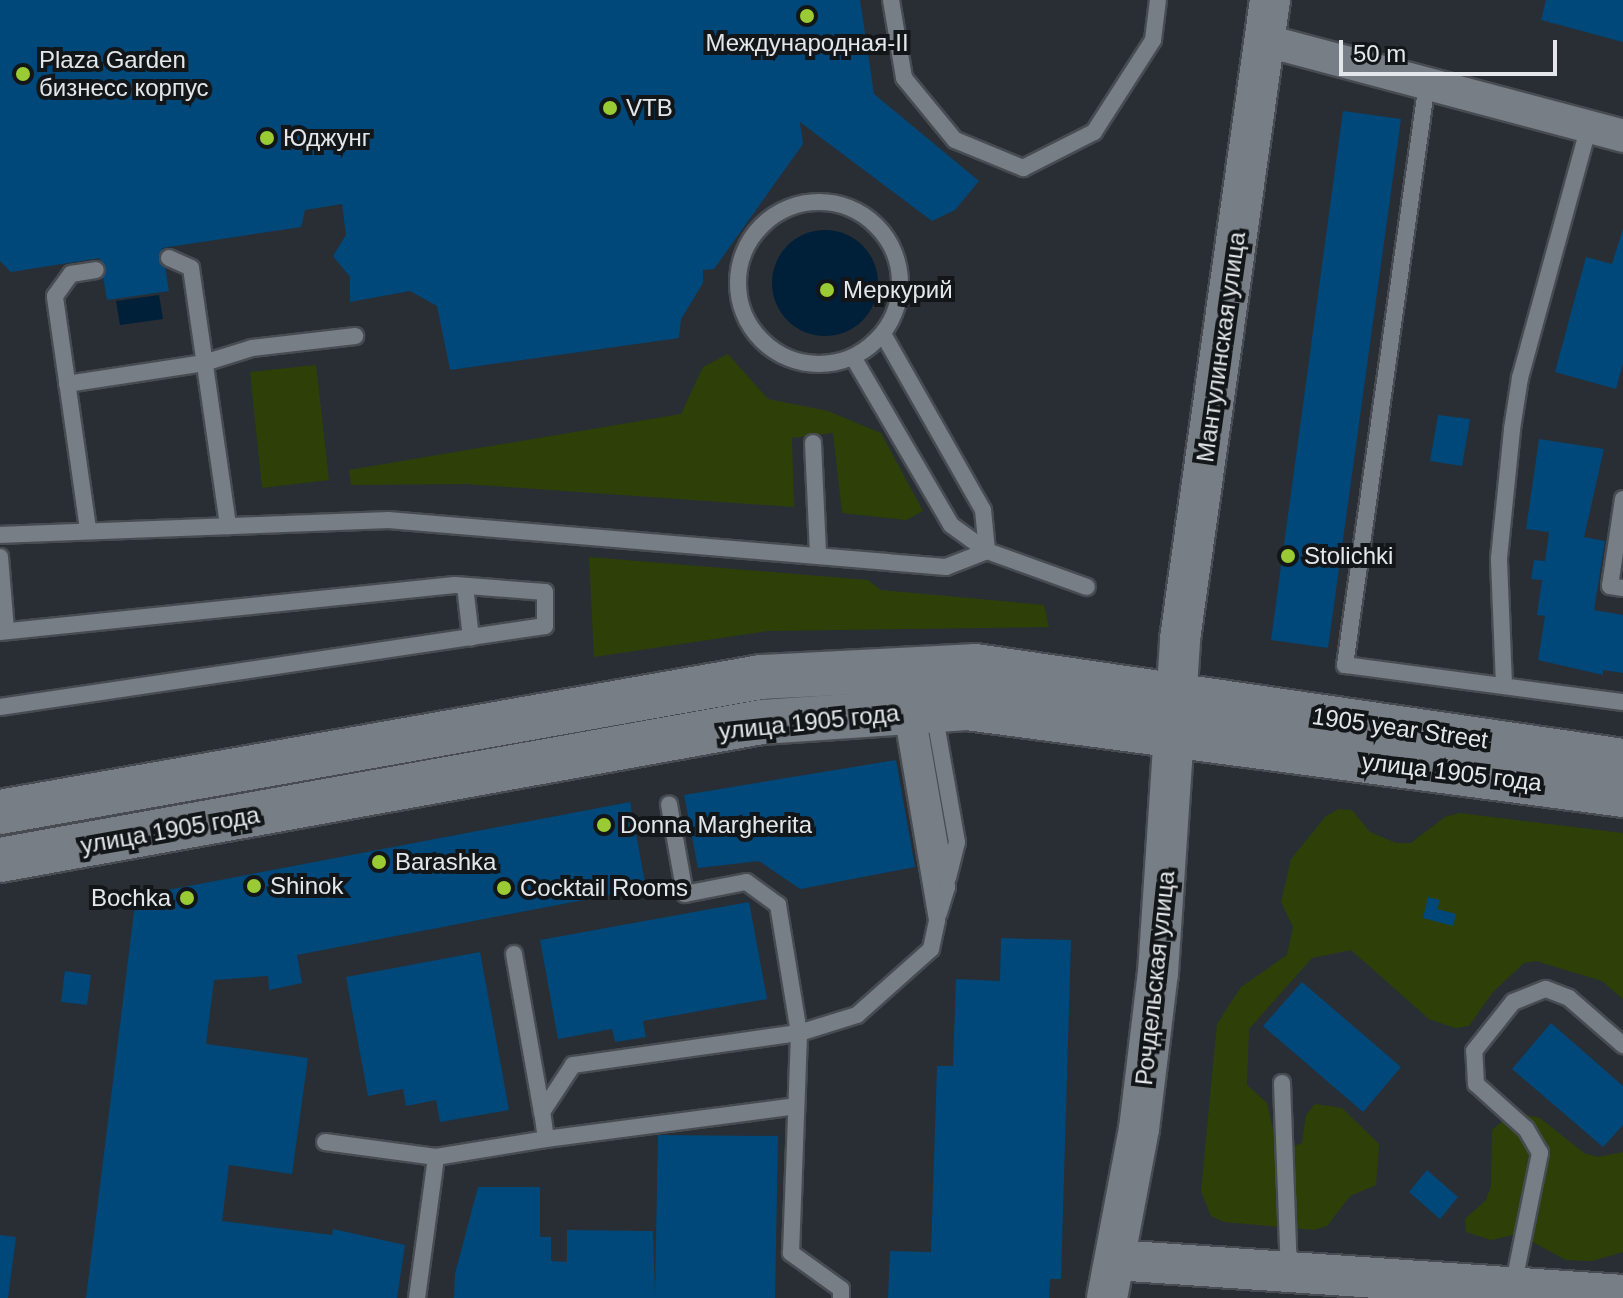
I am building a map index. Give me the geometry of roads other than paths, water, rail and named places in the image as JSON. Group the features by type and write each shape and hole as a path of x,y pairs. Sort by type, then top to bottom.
{"main road":[{"name":"улица 1905 года","path":"0,812 761,677 975,666 1176,716 1623,795"},
{"name":"улица 1905 года","path":"0,860 762,722 917,712 1176,716"},
{"name":"1905 year Street","path":"1176,716 1623,761"}],"street":[{"name":"Мантулинская улица","path":"1176,716 1180,639 1270,0"},
{"path":"1263,40 1623,136"},
{"name":"Рочдельская улица","path":"1107,1298 1139,1129 1158,973 1176,716"},
{"path":"1115,1260 1582,1295 1623,1295"}],"lane":[{"path":"891,0 904,78 955,140 1023,168 1094,132 1153,40 1158,0"},
{"path":"1427,83 1345,665 1623,702"},
{"path":"1504,685 1499,558 1512,429 1520,378 1589,126"},
{"path":"815,201 844,204 870,218 889,241 900,271 898,304 883,334 853,357 826,364 798,362 773,350 753,331 740,306 737,276 745,248 762,224 786,207 815,201"},
{"path":"169,258 191,268 228,526"},
{"path":"88,529 55,296 71,274 96,270"},
{"path":"883,334 983,510 987,551"},
{"path":"67,384 204,363 252,348 355,336"},
{"path":"853,357 951,525 987,551 1087,587"},
{"path":"813,443 818,553"},
{"path":"1623,499 1610,586 1623,588"},
{"path":"0,535 88,529 388,520 818,553 946,567 987,551"},
{"path":"0,557 3,631 465,586 545,592 545,626 0,707"},
{"path":"465,586 471,638"},
{"path":"542,1112 573,1065 799,1033 857,1015 931,949 947,887 917,712"},
{"path":"917,712 937,920"},
{"path":"669,804 685,894 746,882 778,905 799,1033 791,1253 841,1289 841,1298"},
{"path":"514,954 546,1139"},
{"path":"1513,1288 1540,1153 1526,1129 1476,1084 1474,1051 1513,1002 1546,989 1569,998 1623,1045"},
{"path":"1282,1083 1290,1272"},
{"path":"325,1142 436,1157 795,1106"},
{"path":"417,1298 436,1157"}],"water":[{"path":"825,230 845,234 862,246 874,263 878,283 874,303 862,320 845,332 825,336 805,332 788,320 776,303 772,283 776,263 788,246 805,234"},
{"path":"159,295 163,319 120,325 116,301"}],"place":[{"name":"Международная-II","path":"807,16"},
{"name":"Plaza Garden бизнесс корпус","path":"23,74"},
{"name":"VTB","path":"610,108"},
{"name":"Юджунг","path":"267,138"},
{"name":"Меркурий","path":"827,290"},
{"name":"Stolichki","path":"1288,556"},
{"name":"Donna Margherita","path":"604,825"},
{"name":"Barashka","path":"379,862"},
{"name":"Shinok","path":"254,886"},
{"name":"Cocktail Rooms","path":"504,888"},
{"name":"Bochka","path":"187,898"}]}
